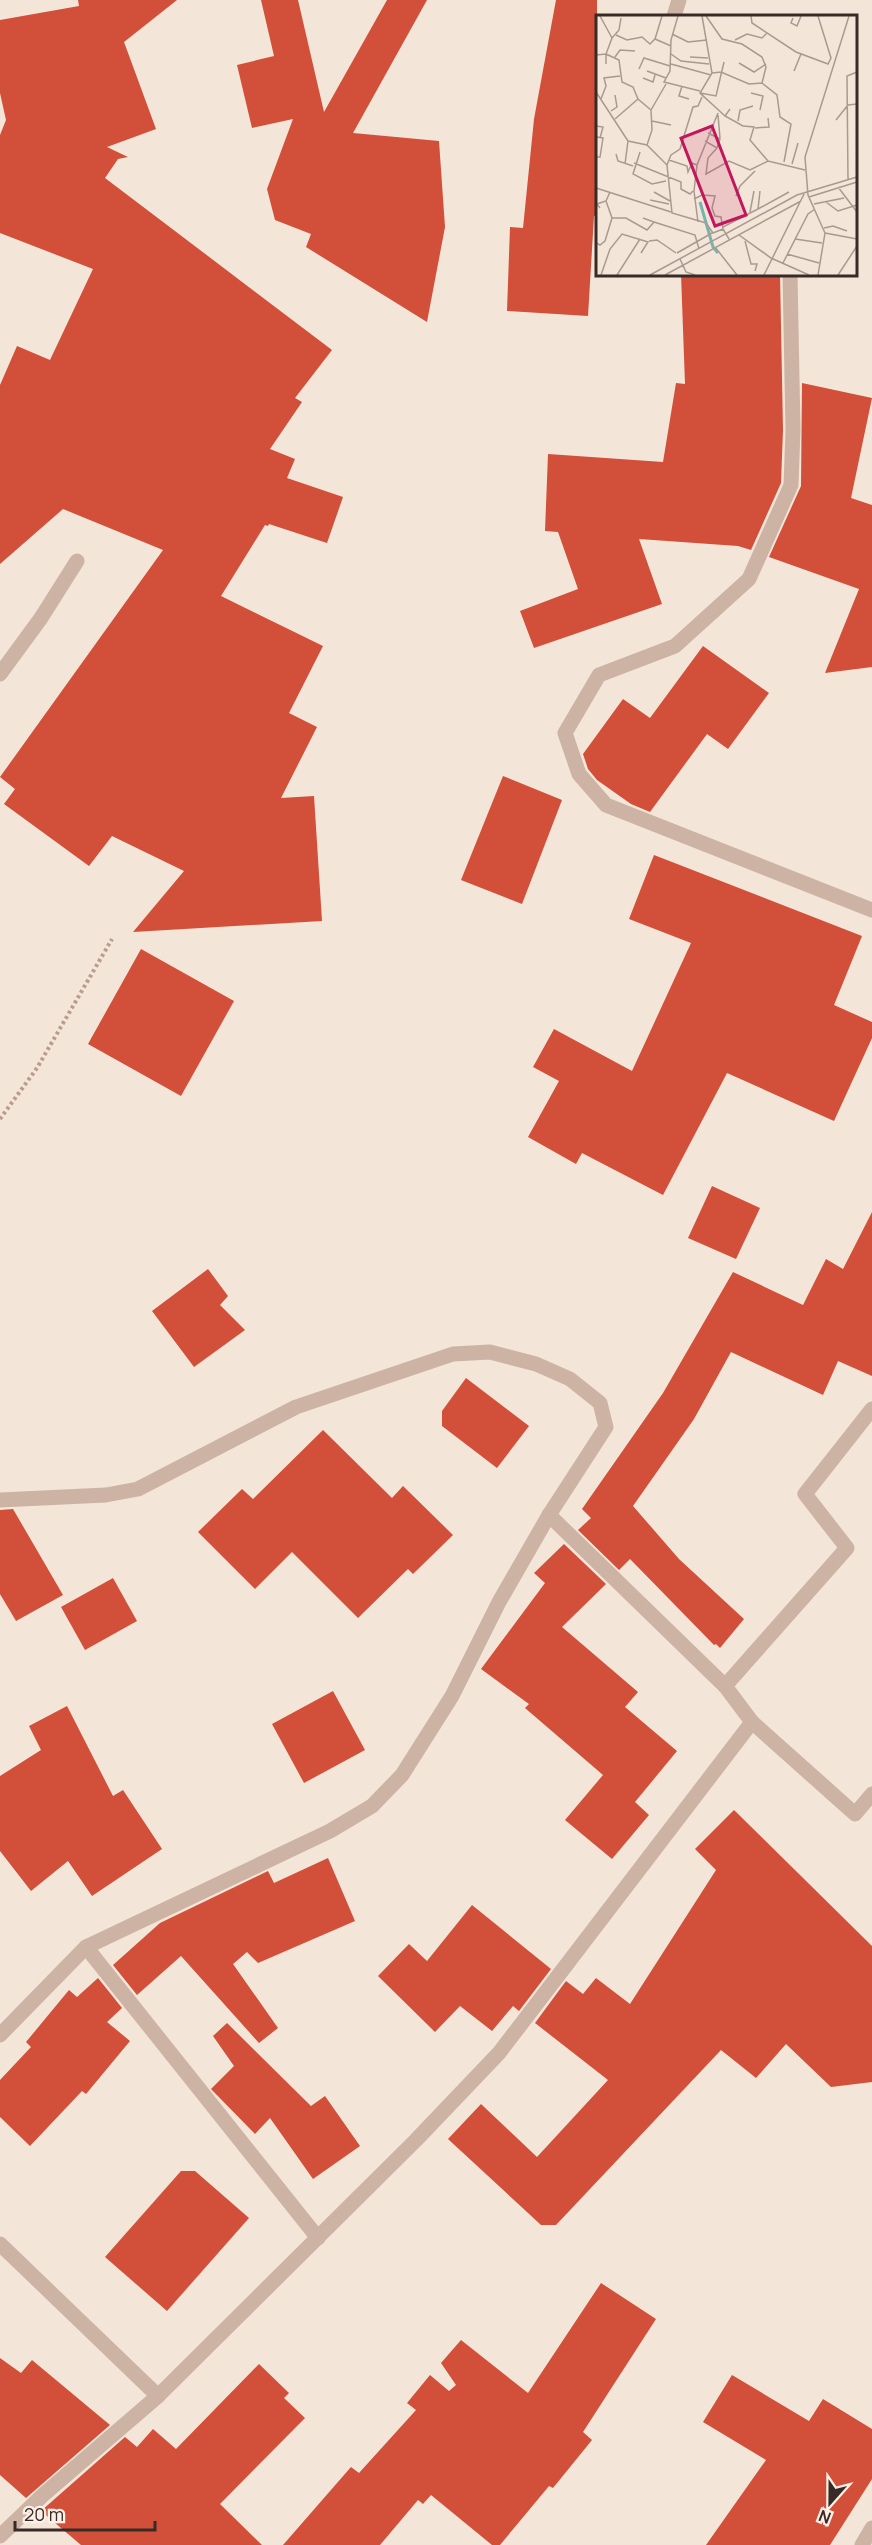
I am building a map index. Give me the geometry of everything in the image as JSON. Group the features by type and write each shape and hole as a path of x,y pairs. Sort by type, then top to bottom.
{"street":[{"path":"674,15 678,0"},
{"path":"790,276 793,429 790,485 749,579 675,646 599,675 565,733 579,774 606,805 872,910"},
{"path":"0,674 41,618 77,561"},
{"path":"0,1500 106,1496 138,1489 296,1407 453,1354 490,1352 536,1364 570,1379 600,1403 606,1427 549,1515 499,1602 452,1695 402,1775 372,1806 330,1831 86,1947 0,2035"},
{"path":"725,1686 847,1548 805,1494 872,1409"},
{"path":"549,1515 725,1686 752,1722 855,1814 872,1794"},
{"path":"0,2536 43,2495 158,2396 318,2238 499,2053 752,1722"},
{"path":"86,1947 318,2238"},
{"path":"0,2244 158,2396"},
{"path":"862,2545 872,2528"}],"path":[{"path":"0,1119 37,1068 112,939"}],"building":[{"path":"78,0 177,0 124,42 156,129 107,147 128,157 118,159 105,178 332,350 295,398 302,402 270,449 295,459 287,478 343,497 327,543 269,524 265,525 221,596 323,646 289,713 317,727 281,798 314,796 322,921 133,932 184,871 112,836 89,866 4,804 15,789 0,777 163,550 63,509 0,564 0,385 17,346 50,360 93,269 0,233 0,135 6,120 0,93 0,20 79,6"},
{"path":"261,0 298,0 324,112 387,0 427,0 353,133 439,141 445,227 427,322 306,247 311,234 275,220 267,189 293,119 252,128 237,65 274,56"},
{"path":"556,0 597,0 596,216 594,216 588,316 507,311 510,227 523,228 534,119"},
{"path":"681,276 780,276 783,430 781,483 751,550 738,546 639,539 662,604 534,648 520,611 578,589 558,532 545,531 548,454 663,462 676,383 685,384"},
{"path":"802,383 872,398 851,498 872,505 872,667 825,673 859,589 769,557 801,486"},
{"path":"703,646 769,693 728,749 707,734 650,812 631,804 597,780 588,769 583,754 623,699 650,718"},
{"path":"503,776 562,800 522,904 461,880"},
{"path":"654,855 862,936 834,1005 872,1022 872,1038 834,1121 727,1073 663,1195 582,1153 576,1164 528,1137 559,1081 533,1067 554,1029 632,1071 691,943 629,919"},
{"path":"141,949 234,1001 181,1096 88,1044"},
{"path":"712,1186 760,1208 736,1259 688,1238"},
{"path":"872,1212 872,1376 838,1361 823,1395 731,1352 694,1419 633,1506 679,1559 744,1619 720,1648 714,1645 630,1559 619,1570 578,1530 591,1518 582,1509 663,1393 733,1272 803,1305 826,1259 843,1269"},
{"path":"208,1269 228,1296 220,1305 245,1330 194,1367 152,1311"},
{"path":"466,1378 529,1426 497,1468 442,1426 442,1411"},
{"path":"323,1430 392,1498 403,1486 453,1535 413,1574 408,1569 358,1618 292,1552 255,1589 198,1532 242,1489 253,1499"},
{"path":"13,1509 63,1595 16,1621 0,1594 0,1510"},
{"path":"564,1544 606,1584 562,1627 638,1692 625,1707 677,1751 635,1802 649,1815 612,1859 565,1820 603,1775 525,1708 529,1704 481,1669 545,1583 534,1573"},
{"path":"113,1578 137,1621 85,1650 61,1607"},
{"path":"333,1691 365,1750 304,1783 272,1724"},
{"path":"67,1706 113,1796 123,1790 162,1849 92,1896 68,1861 31,1891 0,1851 0,1776 41,1750 29,1726"},
{"path":"734,1810 872,1946 872,2082 831,2087 786,2044 756,2078 721,2050 556,2225 541,2225 448,2139 481,2104 537,2157 608,2080 535,2023 566,1981 583,1994 596,1978 630,2004 716,1870 695,1849"},
{"path":"328,1858 355,1921 258,1963 247,1952 233,1964 278,2028 259,2043 181,1956 137,1995 113,1965 160,1923 268,1871 274,1883"},
{"path":"472,1905 551,1969 519,2011 513,2006 492,2031 460,2006 435,2032 378,1976 409,1944 427,1961"},
{"path":"98,1978 122,2008 107,2022 130,2041 86,2094 82,2091 30,2146 0,2117 0,2080 31,2047 26,2042 69,1990 77,1997"},
{"path":"227,2023 311,2106 325,2096 360,2146 313,2179 270,2118 255,2134 211,2089 234,2066 213,2036"},
{"path":"181,2171 195,2171 249,2218 167,2311 105,2257"},
{"path":"601,2283 656,2319 583,2432 592,2440 553,2488 549,2486 500,2545 492,2545 431,2495 423,2504 418,2500 380,2545 283,2545 351,2467 359,2473 416,2410 407,2403 430,2375 449,2391 456,2385 441,2363 461,2340 528,2393"},
{"path":"0,2358 21,2373 32,2360 110,2425 26,2498 0,2475"},
{"path":"259,2364 289,2393 284,2398 305,2418 220,2504 262,2545 81,2545 41,2511 125,2437 137,2447 153,2429 176,2449"},
{"path":"732,2375 809,2421 823,2399 872,2429 872,2479 830,2545 706,2545 766,2460 703,2422"}]}
